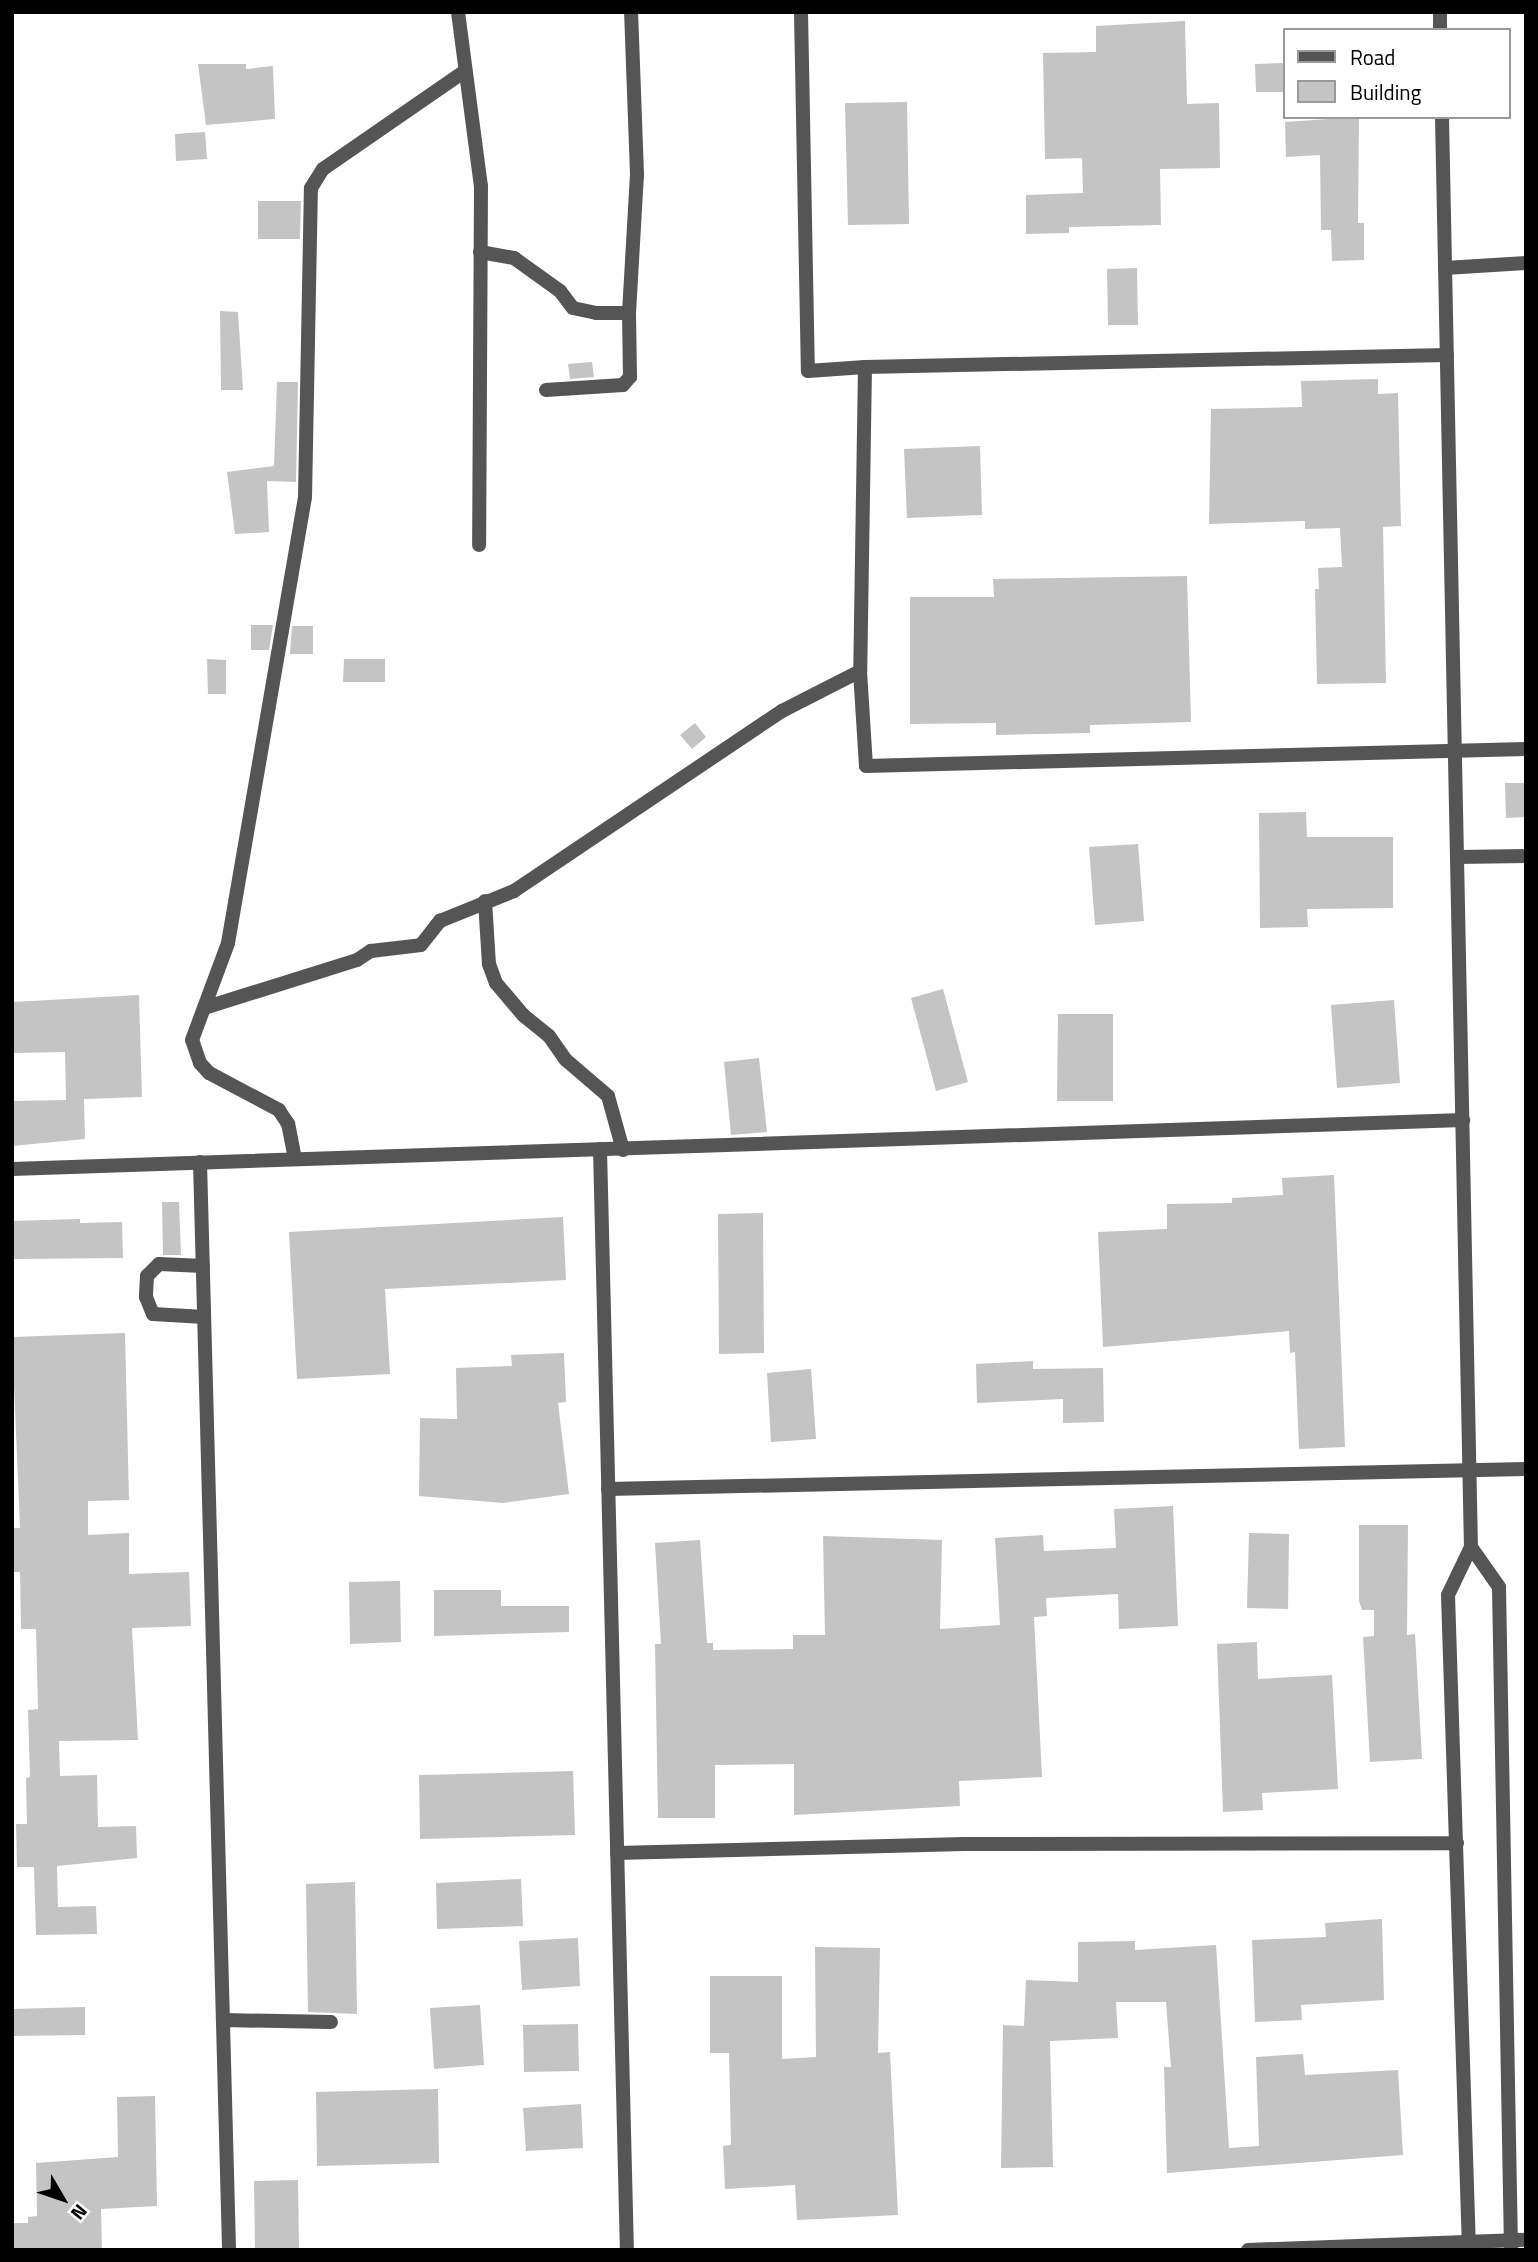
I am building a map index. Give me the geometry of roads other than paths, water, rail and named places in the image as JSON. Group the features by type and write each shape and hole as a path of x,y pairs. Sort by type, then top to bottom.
{"street":[{"path":"458,12 481,186 479,545"},
{"path":"546,390 623,385 630,377 629,313 637,174 631,12"},
{"path":"801,12 808,371 865,367 1447,355"},
{"path":"295,1160 289,1124 279,1110 209,1073 200,1063 192,1040 228,943 249,837 256,764 305,497 310,188 323,169 465,71"},
{"path":"1442,119 1472,1547 1448,1595 1469,2246"},
{"path":"480,252 514,258 560,290 573,308 596,313 629,313"},
{"path":"1445,268 1526,263"},
{"path":"865,367 860,671 866,766 1526,749"},
{"path":"204,1008 357,960 371,951 413,948 424,942 440,921 514,891 814,691 860,671"},
{"path":"1458,857 1526,856"},
{"path":"485,901 489,964 496,983 523,1015 549,1036 566,1060 608,1096 623,1150"},
{"path":"12,1169 1463,1120"},
{"path":"600,1149 627,2250"},
{"path":"200,1162 229,2250"},
{"path":"203,1266 159,1264 147,1276 146,1297 153,1314 204,1317"},
{"path":"608,1489 1526,1469"},
{"path":"1248,2250 1516,2243 1499,1587 1472,1547"},
{"path":"617,1853 964,1844 1457,1843"},
{"path":"223,2020 331,2022"}]}
